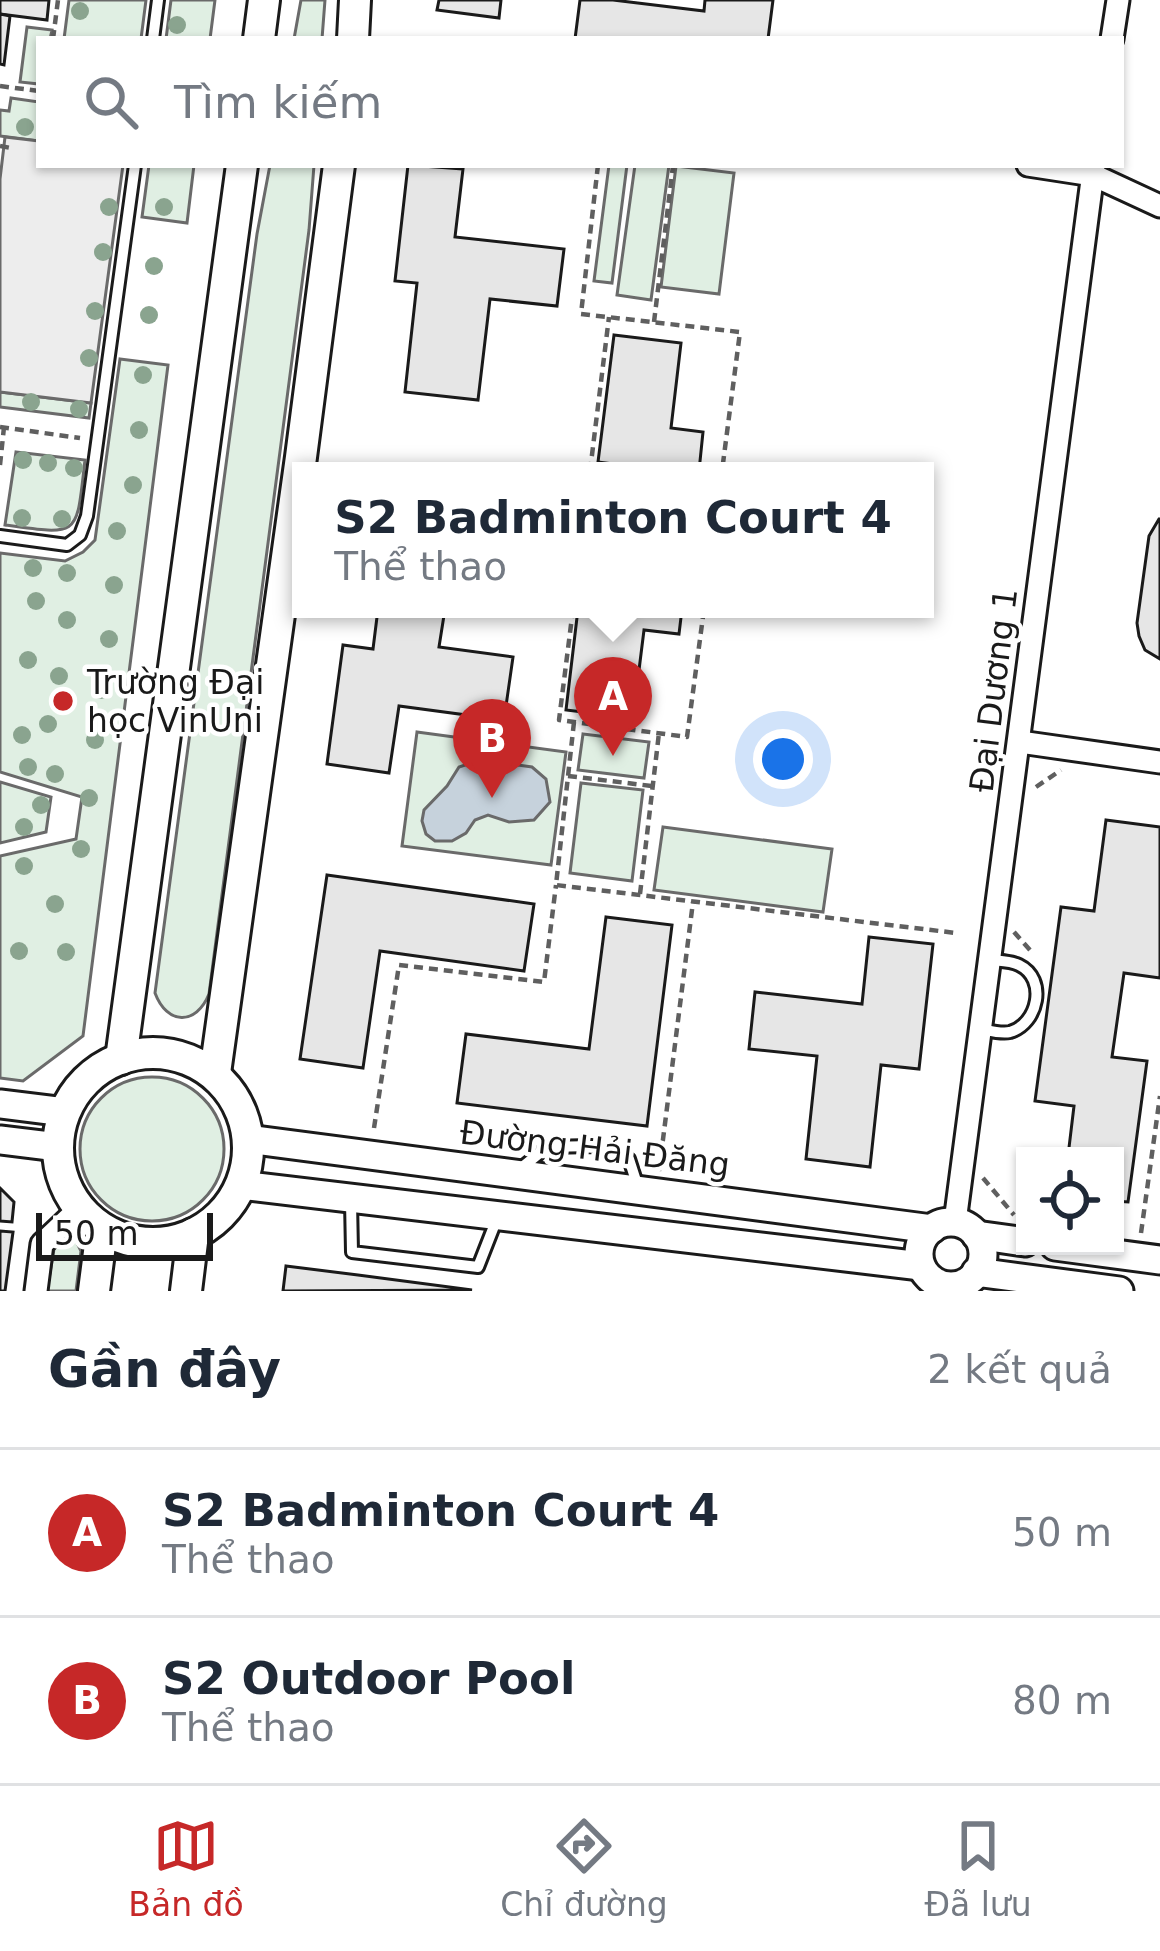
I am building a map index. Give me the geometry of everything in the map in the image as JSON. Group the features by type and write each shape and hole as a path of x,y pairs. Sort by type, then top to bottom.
{"main road":[{"path":"259,36 264,0"},
{"path":"353,36 355,0"},
{"path":"121,1059 242,168"},
{"path":"298,462 339,168"},
{"path":"215,1073 292,509"},
{"path":"152,1053 183,1058 215,1073 242,1114 248,1139 241,1185 228,1208 209,1226 163,1243 140,1243 91,1219 66,1189 59,1166 65,1112 78,1089 97,1071 121,1059 152,1053"},
{"path":"91,1219 94,1291"},
{"path":"186,1291 194,1234"}],"street":[{"path":"1112,36 1118,0"},
{"path":"1093,170 1160,206"},
{"name":"Đại Dương 1","path":"954,1229 1093,170"},
{"path":"1020,742 1160,761"},
{"path":"0,1104 65,1112"},
{"name":"Đường Hải Đăng","path":"248,1139 514,1174 649,1181 1016,1240"},
{"path":"0,1140 58,1148"},
{"path":"241,1185 921,1265"},
{"path":"36,1291 42,1244 91,1219"},
{"path":"954,1229 982,1250 982,1259 963,1283 945,1288 932,1280 919,1253 921,1242 954,1229"},
{"path":"1122,1255 1160,1260"},
{"path":"976,1272 1119,1291"}],"lane":[{"path":"153,36 158,0"},
{"path":"0,536 67,544 80,535 87,516 135,168"},
{"path":"982,1029 1016,1030 1031,1018 1037,998 1033,977 1023,967 991,960"},
{"path":"514,1174 547,1147 592,1146 629,1159 649,1181"},
{"path":"351,1198 352,1252 478,1268 499,1215"}],"path":[{"path":"53,36 58,0"},
{"path":"0,86 36,91"},
{"path":"0,146 11,148"},
{"path":"598,168 581,314 740,332 723,462"},
{"path":"654,322 673,168"},
{"path":"591,462 609,317"},
{"path":"0,465 2,427 97,441"},
{"path":"572,618 559,720 687,737 703,618"},
{"path":"373,1137 399,965 544,982 574,722"},
{"path":"640,895 659,733"},
{"path":"568,776 652,786"},
{"path":"556,885 956,933"},
{"path":"649,1181 693,901"},
{"path":"1141,1235 1160,1096"}],"green space":[{"path":"69,0 146,0 141,36 64,36"},
{"path":"171,0 215,0 210,36 166,36"},
{"path":"301,0 325,0 322,36 295,36"},
{"path":"27,27 52,30 51,36 36,36 36,84 20,82"},
{"path":"11,98 36,102 36,141 0,136 0,110 9,111"},
{"path":"149,168 194,168 187,223 142,217"},
{"path":"269,168 314,168 209,994 197,1012 182,1017 167,1011 155,993"},
{"path":"609,168 627,168 612,283 594,281"},
{"path":"635,168 669,168 651,300 617,295"},
{"path":"676,168 734,173 719,294 661,287"},
{"path":"120,359 168,365 83,1036 23,1081 0,1078 0,856 76,839 82,797 0,772 0,553 65,561 95,540"},
{"path":"0,392 91,403 89,418 0,407"},
{"path":"16,452 85,460 80,504 70,525 49,530 5,525"},
{"path":"417,732 566,752 551,865 402,846"},
{"path":"583,734 649,742 644,778 578,770"},
{"path":"0,782 51,797 46,832 0,843"},
{"path":"581,783 643,790 632,881 570,873"},
{"path":"663,827 832,849 823,912 654,890"},
{"path":"152,1077 180,1082 203,1098 219,1121 224,1149 219,1177 203,1200 180,1216 152,1221 124,1216 101,1200 85,1177 80,1149 85,1121 101,1098 124,1082"},
{"path":"75,1239 81,1251 76,1291 47,1291 55,1243"}],"shaded area":[{"path":"5,137 36,141 36,168 123,168 91,403 0,392 0,179"},
{"path":"474,762 497,772 518,765 532,767 546,779 550,802 534,820 509,822 488,815 452,841 435,841 426,834 424,810 459,767"}],"building":[{"path":"0,0 49,0 47,20 0,14"},
{"path":"439,0 501,0 499,18 437,10"},
{"path":"580,0 704,11 705,0 773,0 768,36 575,36"},
{"path":"0,14 10,16 4,65 0,64"},
{"path":"408,168 463,169 455,237 564,249 557,306 490,299 478,400 405,392 417,283 395,281"},
{"path":"614,335 681,343 671,428 703,432 700,462 598,462"},
{"path":"1160,519 1160,659 1145,650 1137,623 1149,536"},
{"path":"377,618 444,618 439,647 513,657 504,720 399,706 389,773 327,764 343,645 373,649"},
{"path":"577,618 681,618 679,634 644,630 633,718 566,710"},
{"path":"1106,820 1160,827 1160,978 1124,973 1112,1057 1147,1061 1128,1202 1124,1202 1124,1147 1069,1147 1074,1106 1035,1101 1061,907 1094,911"},
{"path":"327,875 534,904 524,971 380,951 363,1068 300,1059"},
{"path":"606,917 672,925 647,1126 457,1103 466,1034 589,1049"},
{"path":"869,937 933,944 919,1069 881,1065 870,1167 806,1159 817,1056 749,1049 755,992 862,1004"},
{"path":"0,1188 14,1202 12,1222 0,1221"},
{"path":"0,1231 13,1232 5,1291 0,1291"},
{"path":"286,1266 358,1275 472,1290 283,1291"}],"place":[{"name":"Trường Đại học VinUni","path":"63,701"},
{"name":"S2 Badminton Court 4","path":"613,756"},
{"name":"S2 Outdoor Pool","path":"492,798"}]}
